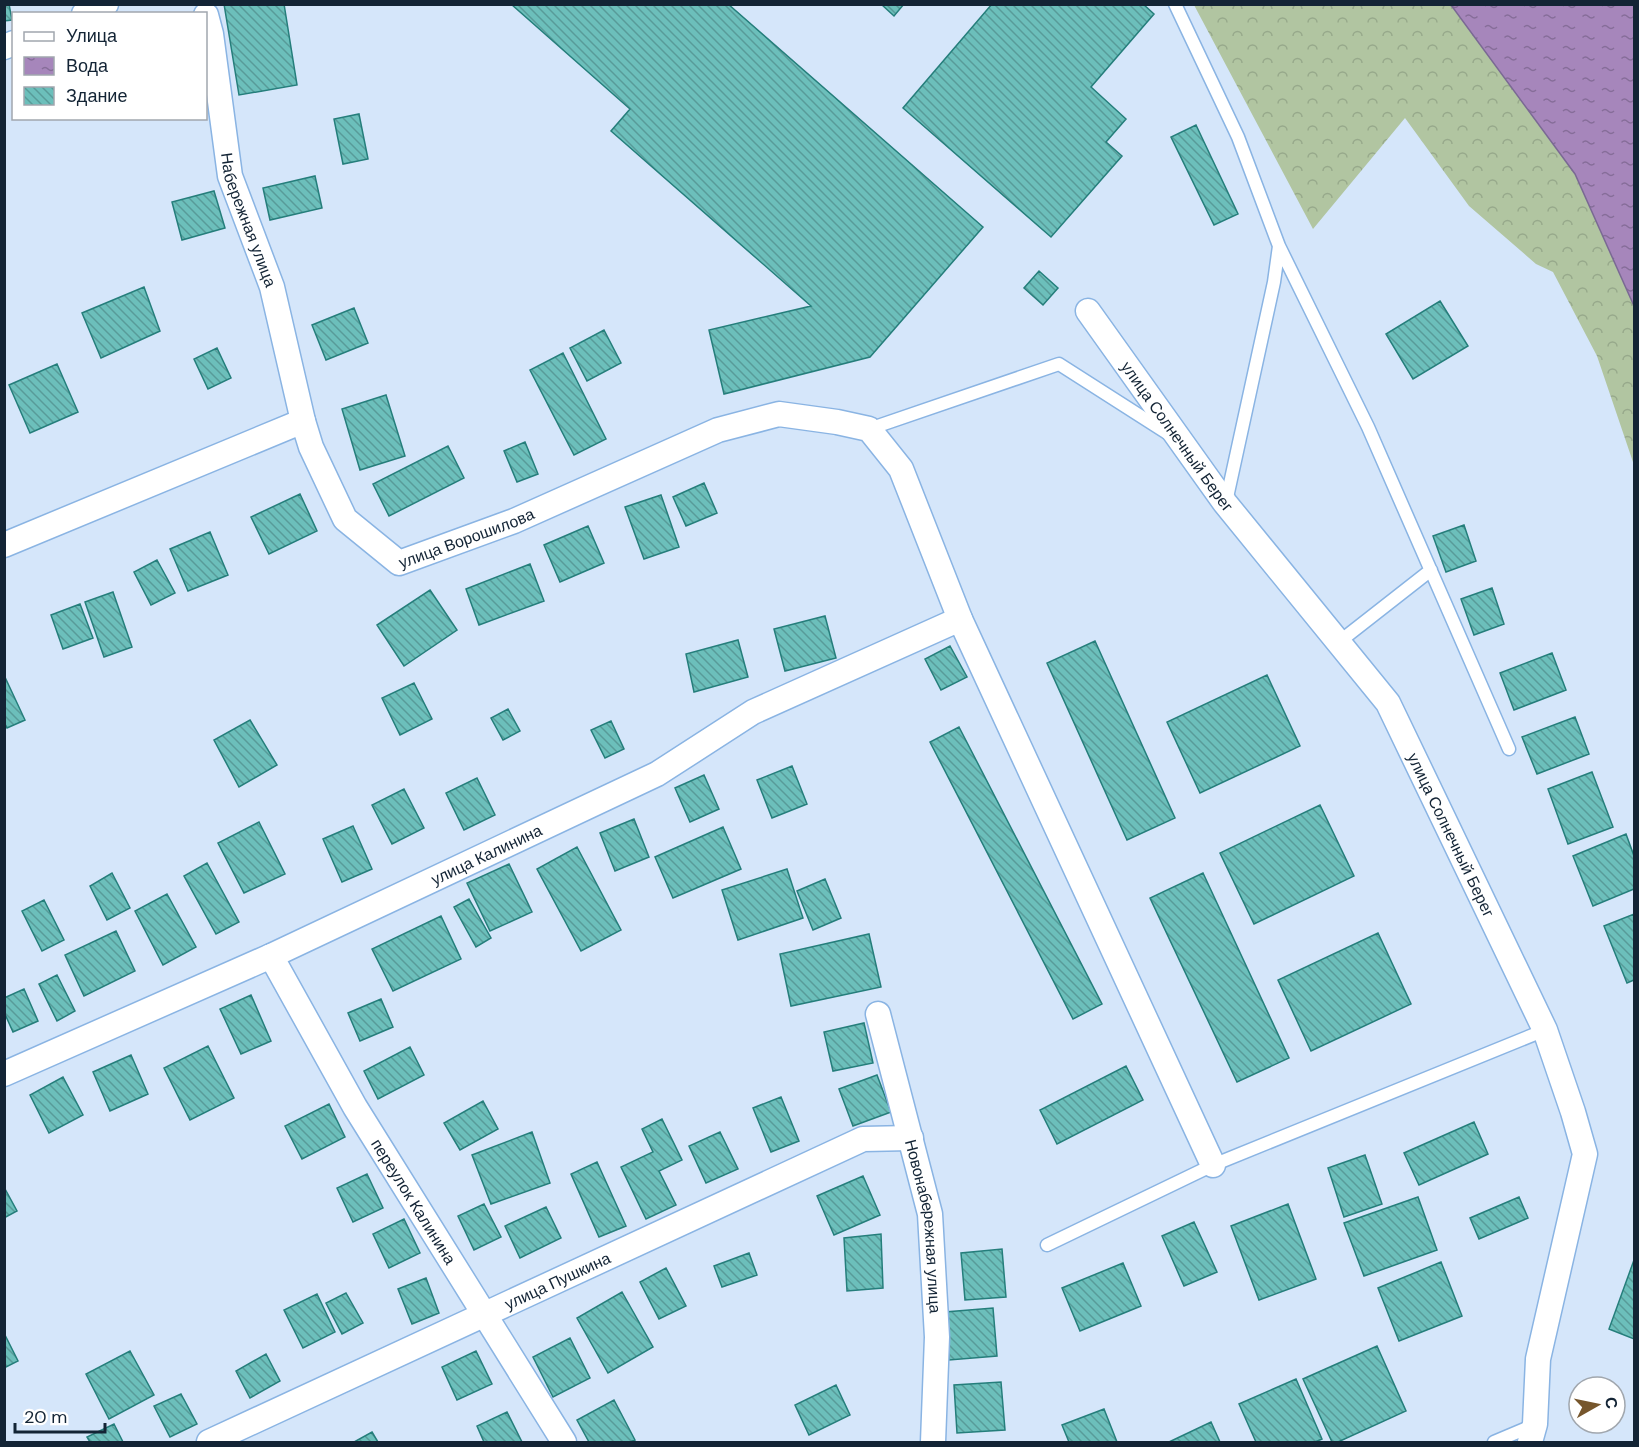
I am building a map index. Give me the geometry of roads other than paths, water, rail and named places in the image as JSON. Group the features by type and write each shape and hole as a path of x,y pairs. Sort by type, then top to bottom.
{"street":[{"path":"88,12 106,4"},
{"name":"Набережная улица","path":"207,21 211,34 230,176 272,287 303,421"},
{"name":"улица Солнечный Берег","path":"1088,311 1225,503 1388,703 1545,1030 1586,1154 1538,1359 1533,1433"},
{"name":"улица Ворошилова","path":"303,421 311,447 345,519 399,563 514,521 717,430 779,414 869,429"},
{"path":"4,545 303,421"},
{"path":"869,429 901,469 960,619 1213,1165"},
{"name":"улица Калинина","path":"4,1074 271,956 657,774 753,712 960,619"},
{"name":"переулок Калинина","path":"271,956 355,1107 564,1443"},
{"name":"Новонабережная улица","path":"878,1014 930,1214 937,1337 933,1443"},
{"name":"улица Пушкина","path":"208,1443 862,1139 911,1138"}],"lane":[{"path":"1175,4 1238,137 1279,246 1368,427 1509,750"},
{"path":"1225,503 1274,282 1279,246"},
{"path":"869,429 1059,364 1183,443"},
{"path":"1339,642 1431,570"},
{"path":"1047,1245 1213,1165 1545,1030"},
{"path":"1494,1443 1533,1433"}],"water":[{"path":"1451,5 1634,5 1634,306 1575,174"}]}
